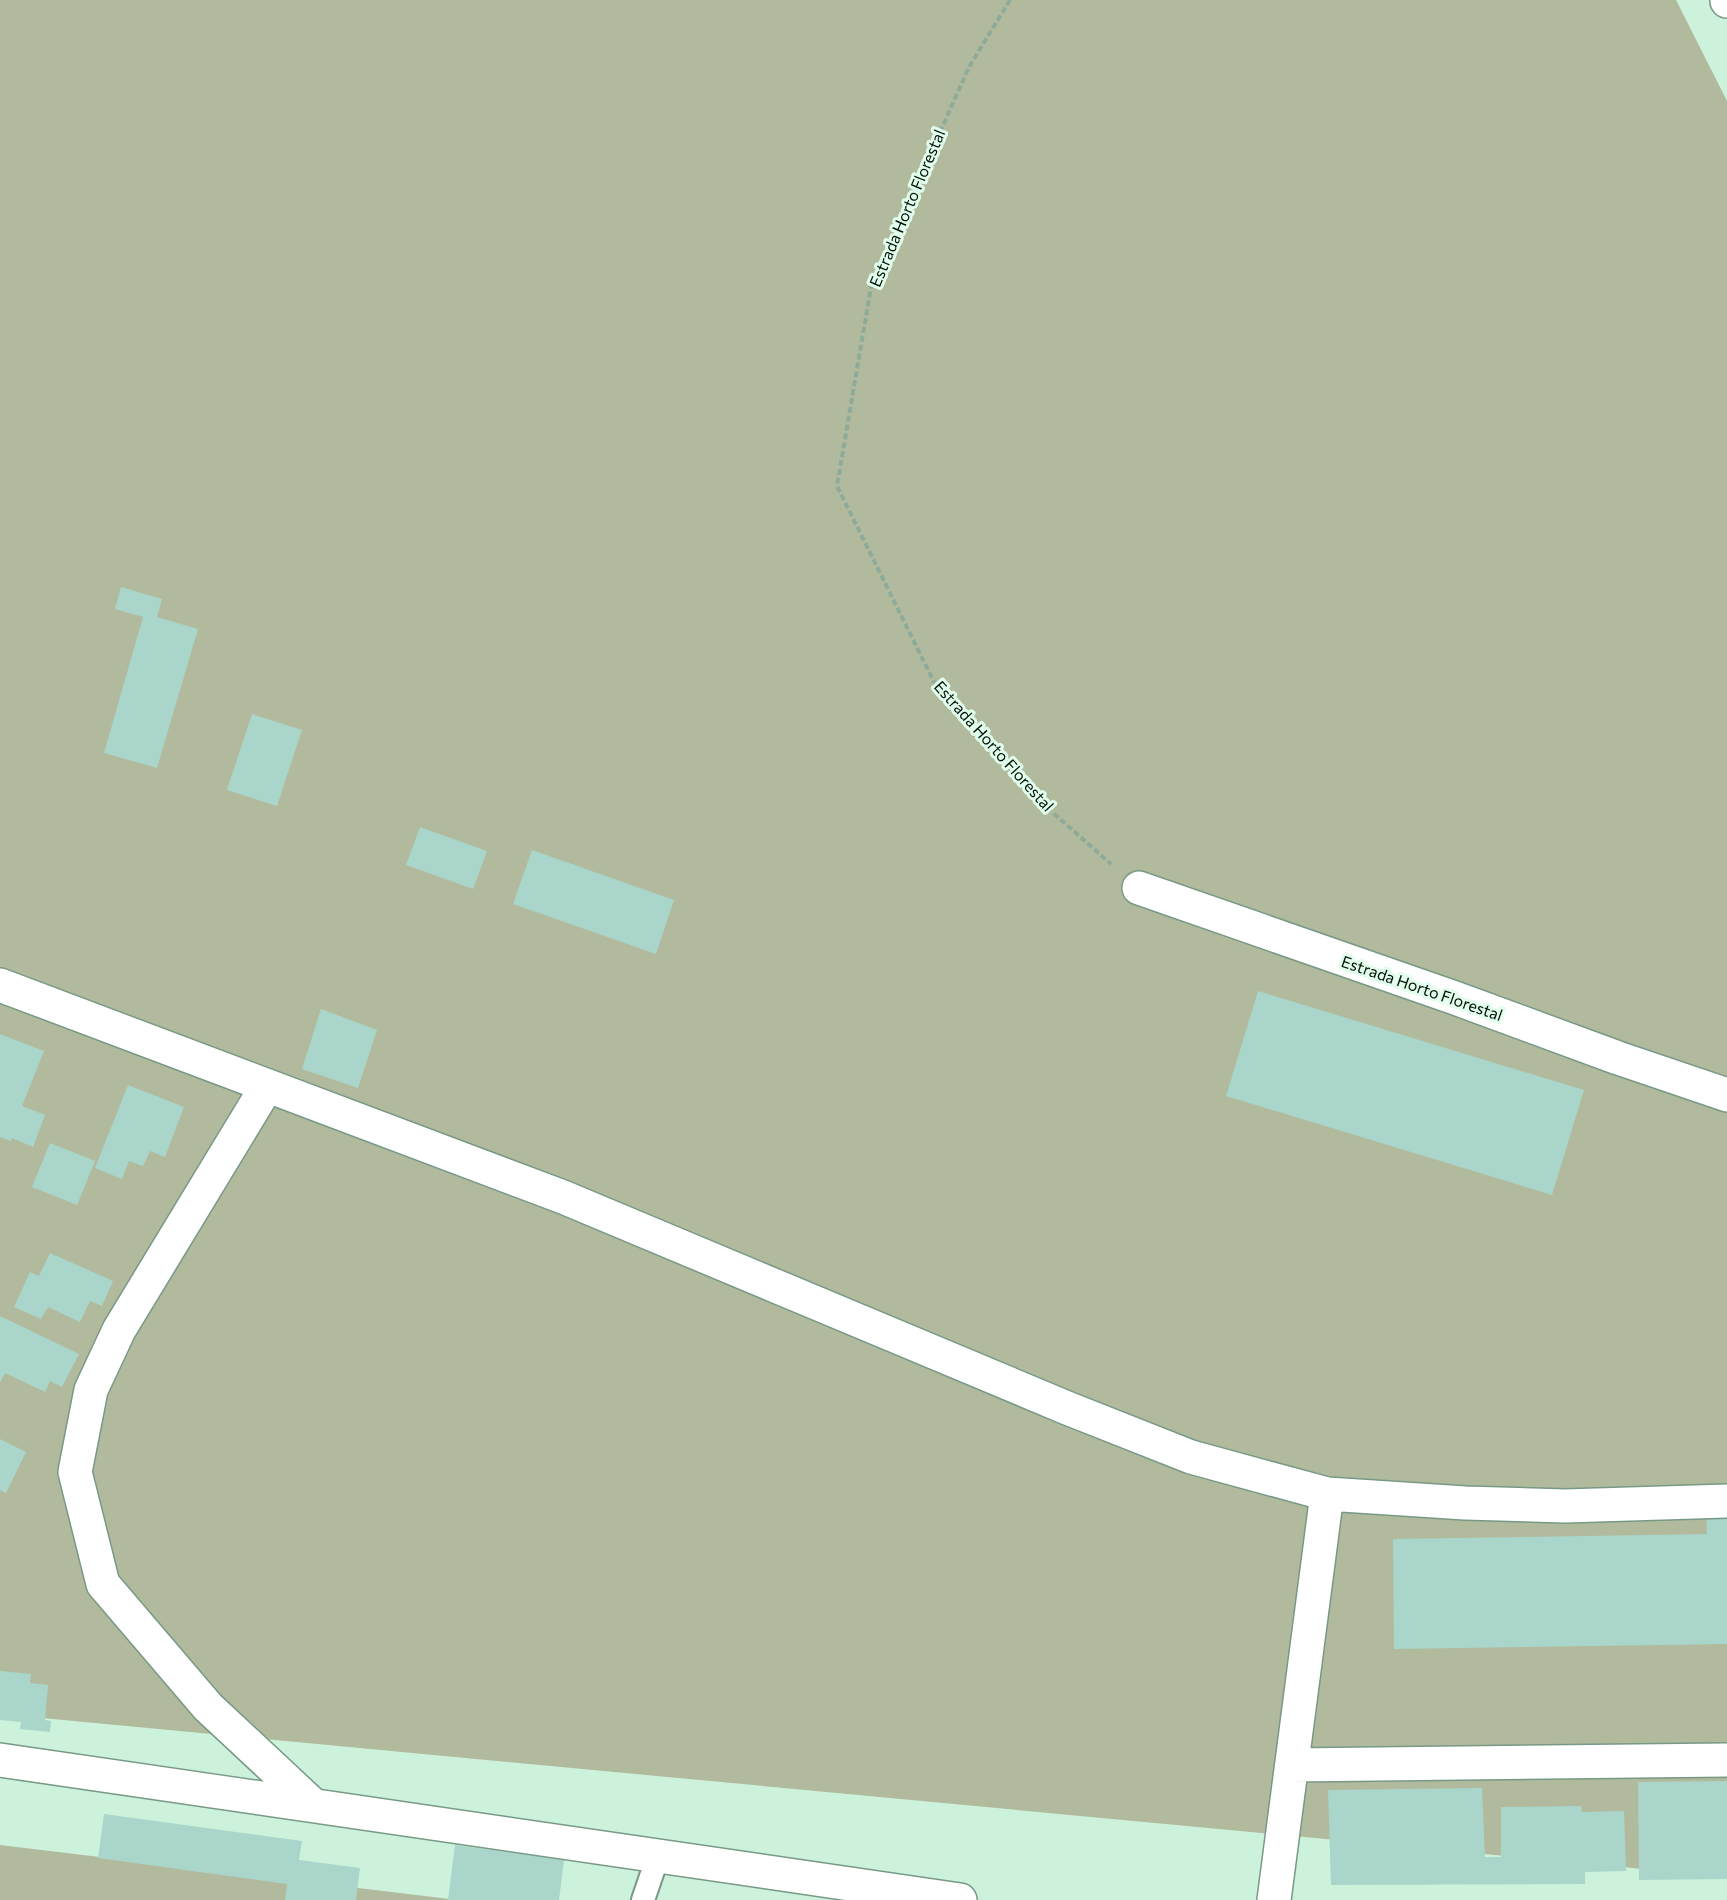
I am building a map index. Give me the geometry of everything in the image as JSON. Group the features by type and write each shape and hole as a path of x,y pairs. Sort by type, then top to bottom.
{"street":[{"name":"Estrada Horto Florestal","path":"1138,888 1727,1095"},
{"path":"0,985 563,1197 1067,1408 1191,1457 1327,1494 1465,1503 1565,1506 1727,1502"},
{"path":"267,1086 119,1330 92,1390 75,1472 103,1584 208,1707 313,1805"},
{"path":"1274,1900 1327,1494"},
{"path":"0,1760 960,1900"},
{"path":"1292,1765 1727,1760"}],"lane":[{"path":"643,1900 658,1856"}],"path":[{"name":"Estrada Horto Florestal","path":"1010,0 969,67 871,287 837,486 934,682 1034,796 1138,888"}],"green space":[{"path":"0,0 1676,0 1727,101 1727,1877 0,1714"},
{"path":"0,1845 458,1900 0,1900"}],"building":[{"path":"121,587 162,599 157,617 198,629 157,768 104,753 143,617 115,609"},
{"path":"252,714 302,730 277,806 227,790"},
{"path":"420,827 487,851 473,889 406,865"},
{"path":"532,850 674,900 656,954 513,904"},
{"path":"1258,991 1584,1090 1552,1195 1226,1096"},
{"path":"321,1009 377,1030 358,1088 302,1069"},
{"path":"0,1034 44,1051 22,1106 45,1115 33,1147 12,1138 11,1141 0,1137"},
{"path":"128,1085 184,1107 165,1157 150,1151 143,1166 129,1161 122,1179 95,1168"},
{"path":"50,1143 95,1161 77,1205 32,1187"},
{"path":"50,1253 113,1281 102,1306 90,1301 80,1322 48,1307 41,1319 14,1307 30,1272 39,1276"},
{"path":"0,1316 79,1354 62,1387 50,1381 45,1392 5,1373 0,1383"},
{"path":"0,1439 26,1452 6,1493 0,1490"},
{"path":"1706,1511 1727,1511 1727,1644 1394,1649 1393,1539 1707,1534"},
{"path":"0,1671 31,1674 30,1683 48,1685 45,1720 51,1721 50,1732 20,1729 21,1722 0,1720"},
{"path":"1727,1781 1727,1879 1639,1880 1638,1782"},
{"path":"1482,1788 1485,1857 1501,1857 1501,1807 1581,1806 1582,1812 1624,1811 1626,1871 1585,1872 1585,1884 1331,1885 1328,1790"},
{"path":"104,1814 302,1841 299,1860 360,1868 356,1900 285,1900 287,1884 98,1858"},
{"path":"455,1845 564,1860 559,1900 448,1900"}]}
